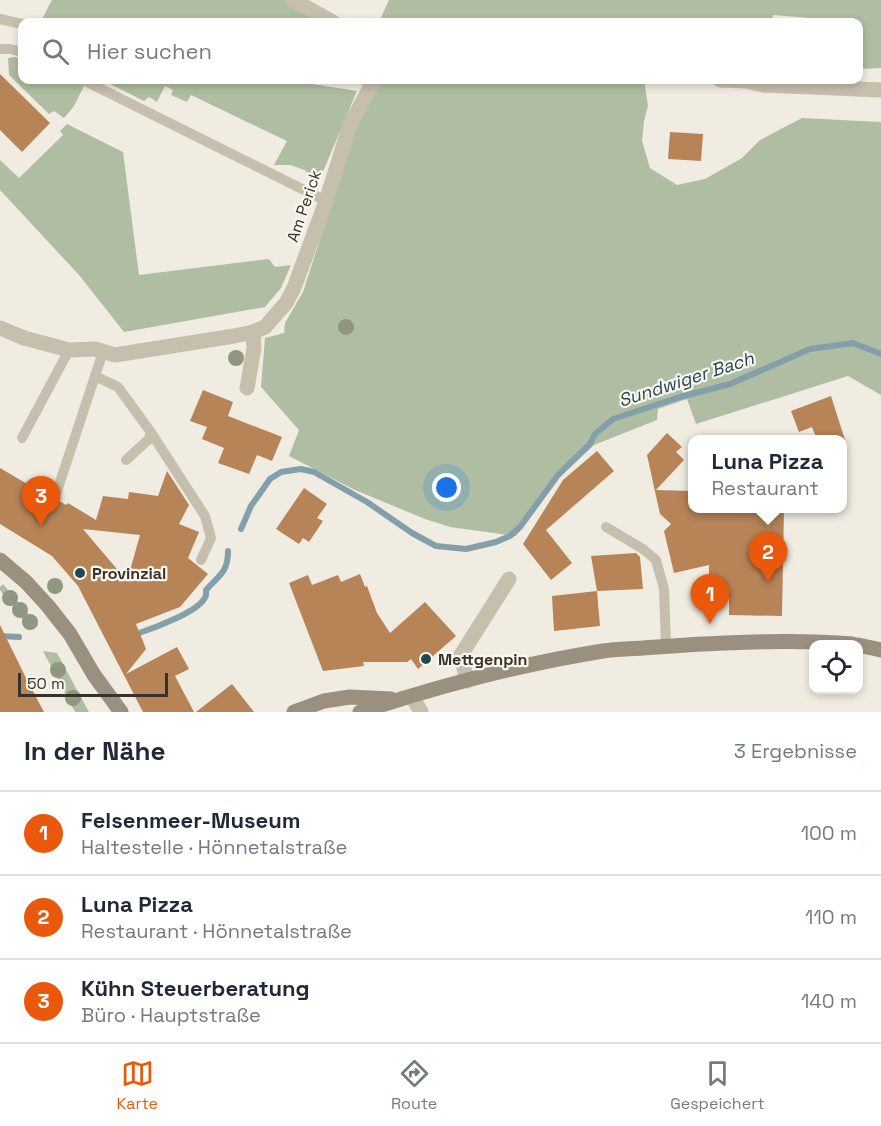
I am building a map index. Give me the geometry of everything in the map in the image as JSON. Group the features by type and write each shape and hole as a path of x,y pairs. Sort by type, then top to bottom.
{"main road":[{"path":"0,561 26,582 48,606 70,634 94,675 121,712"},
{"path":"360,712 467,681 556,659 605,651 666,646 809,641"},
{"path":"863,646 881,650"},
{"path":"94,675 109,712"},
{"path":"294,712 324,701 350,697 406,698"}],"street":[{"path":"293,0 326,18"},
{"name":"Am Perick","path":"253,332 265,327 286,303 294,288 326,201 350,125 372,84"},
{"path":"763,84 881,90"},
{"path":"0,328 24,338 69,350 95,349 115,355 253,332 255,348 247,388"},
{"path":"467,681 461,655 509,579"},
{"path":"406,698 421,712"}],"lane":[{"path":"0,19 18,23"},
{"path":"0,49 18,51"},
{"path":"91,84 326,201"},
{"path":"22,438 69,350"},
{"path":"57,491 103,352"},
{"path":"95,376 118,387 150,431 205,516 211,538 201,560"},
{"path":"126,460 148,440 150,431"},
{"path":"606,527 643,549 656,560 664,589 666,646"}],"green space":[{"path":"52,0 285,0 318,18 43,18"},
{"path":"389,0 881,0 881,68 863,69 863,18 773,15 773,18 381,18"},
{"path":"8,58 18,58 18,84 9,75"},
{"path":"18,84 80,84 84,86 74,106 64,118 54,111 49,114"},
{"path":"110,84 312,84 357,91 317,186 305,170 290,165 274,165 287,141 191,95 187,102 171,95 173,90 165,86 157,102 149,97 144,101"},
{"path":"645,84 648,106 642,141 650,168 677,185 705,179 742,158 760,140 802,118 881,122 881,395 848,376 696,424 687,399 658,409 657,420 594,445 558,478 516,536 450,527 425,519 355,490 289,456 299,430 261,387 265,338 284,333 285,323 303,292 370,85"},
{"path":"67,124 123,152 139,275 269,259 275,267 291,265 281,288 265,307 124,332 79,275 0,190 0,160 19,178 63,135 60,131"},
{"path":"3,584 38,625 37,627 28,627 0,590"},
{"path":"43,651 57,653 89,712 75,712"}],"building":[{"path":"0,74 50,123 22,152 0,130"},
{"path":"670,132 703,134 701,161 668,159"},
{"path":"203,390 233,402 228,416 282,437 272,461 257,455 249,474 218,463 224,448 202,439 207,427 190,421"},
{"path":"831,396 843,435 815,435 812,427 799,432 791,411"},
{"path":"667,433 682,447 676,452 684,460 656,490 688,491 688,513 784,513 782,616 729,615 729,590 709,589 709,565 674,573 664,531 671,524 660,514 647,455"},
{"path":"597,451 614,471 546,530 572,563 551,580 523,544 563,480"},
{"path":"0,468 96,520 103,496 128,499 129,492 158,496 167,471 189,505 179,524 199,532 188,558 208,574 180,607 136,624 146,649 126,674 177,647 189,669 175,676 194,712 143,712 78,586 52,556 0,524","holes":["83,529 140,535 127,581"]},
{"path":"304,488 327,504 317,518 323,521 309,542 303,538 299,544 276,529"},
{"path":"636,553 640,557 643,589 597,591 591,556"},
{"path":"360,574 377,613 390,633 425,602 456,636 418,669 411,659 407,662 363,662 364,666 323,671 289,583 308,575 312,585 338,575 341,582"},
{"path":"597,591 600,626 554,631 552,596"},
{"path":"0,625 26,678 44,712 0,712"},
{"path":"232,684 254,712 196,712"}],"waterway":[{"name":"Sundwiger Bach","path":"241,529 251,506 270,479 281,472 301,469 314,472 367,502 412,533 436,546 466,549 496,542 510,536 520,527 558,475 590,444 595,434 613,419 680,397 730,384 810,349 853,343 881,354"},
{"name":"Sundwiger Bach","path":"139,633 174,619 200,604 206,597 206,590 224,569 228,551"},
{"name":"Sundwiger Bach","path":"0,636 19,637"}],"place":[{"name":"Kühn Steuerberatung","path":"41,526"},
{"name":"Provinzial","path":"80,573"},
{"name":"Luna Pizza","path":"768,582"},
{"name":"Felsenmeer-Museum","path":"710,624"},
{"name":"Mettgenpin","path":"426,659"}]}
